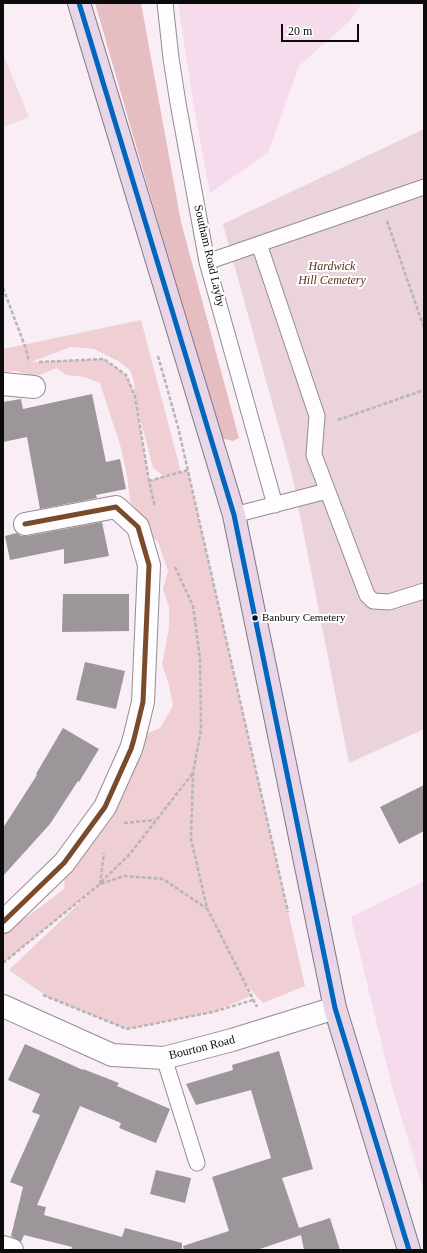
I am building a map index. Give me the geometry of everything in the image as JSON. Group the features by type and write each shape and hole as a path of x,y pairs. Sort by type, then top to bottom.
{"highway":[{"path":"79,3 234,515 335,1008 409,1250"}],"street":[{"path":"3,384 34,387"},
{"path":"3,922 64,863 105,807 131,749 143,702 149,565 138,527 116,508 25,524"},
{"name":"Bourton Road","path":"5,1012 112,1055 164,1058 232,1040 335,1008"},
{"path":"3,1247 12,1250"}],"lane":[{"name":"Southam Road Layby","path":"165,3 170,58 207,262 275,505"},
{"path":"207,262 424,187"},
{"path":"259,244 317,416 314,454 367,595 374,601 389,602 424,591"},
{"path":"234,515 327,491"},
{"path":"164,1058 197,1163"}],"path":[{"path":"380,202 424,328"},
{"path":"3,288 26,349 29,362"},
{"path":"157,352 178,427 290,919"},
{"path":"316,428 424,390"},
{"path":"149,481 188,470"},
{"path":"3,963 100,884 129,856 193,773 191,839 207,908 268,1029"},
{"path":"100,884 124,876 163,879 207,908"},
{"path":"42,995 127,1030 213,1012 254,1000"}],"shaded area":[{"path":"95,3 141,3 181,222 239,438 233,441 220,438"},
{"path":"178,3 362,3 350,21 299,66 268,153 210,193 194,108"},
{"path":"3,54 29,117 3,127"},
{"path":"141,320 181,472 188,470 305,986 263,1003 245,983 251,996 213,1012 127,1029 48,997 9,970 94,889 3,963 3,932 16,916 27,917 64,889 65,876 134,739 160,728 173,706 169,685 162,664 169,628 169,607 163,589 168,571 158,542 152,538 143,516 130,502 127,475 121,448 100,383 84,377 66,375 57,368 39,375 30,375 16,371 3,372 3,349","holes":["71,347 94,349 118,361 130,370 134,382 135,394 126,375 104,359 31,362","136,402 153,468 164,476 149,481"]},
{"path":"424,881 424,1191 392,1087 351,917"}],"green space":[{"name":"Hardwick Hill Cemetery","path":"424,129 424,729 349,763 292,475 223,224"}],"building":[{"path":"92,394 106,462 120,459 126,489 96,495 97,498 40,509 27,437 3,442 3,402 21,399 23,409"},
{"path":"102,522 109,556 64,564 64,549 10,560 5,536 17,533 21,536 27,536"},
{"path":"63,594 129,594 129,631 62,632"},
{"path":"85,662 125,671 116,709 76,700"},
{"path":"63,728 99,749 79,782 78,781 50,824 3,876 3,828 37,775 36,774"},
{"path":"424,785 424,831 399,844 380,807"},
{"path":"25,1044 83,1070 119,1083 117,1086 170,1109 156,1143 119,1128 121,1123 80,1106 37,1205 46,1207 44,1215 122,1237 125,1228 182,1243 182,1250 71,1250 72,1247 24,1235 21,1242 11,1236 23,1187 10,1182 40,1115 32,1112 40,1094 8,1080"},
{"path":"279,1051 313,1169 282,1178 299,1228 330,1218 340,1250 304,1250 301,1235 257,1250 184,1250 183,1246 229,1231 212,1177 271,1158 251,1090 196,1105 186,1084 233,1070 232,1065"},
{"path":"156,1170 191,1178 185,1203 150,1194"}],"transit line":[{"path":"79,3 234,515 335,1008 409,1250"},
{"path":"3,922 64,863 105,807 131,749 143,702 149,565 138,527 116,507 25,524"}],"place":[{"name":"Banbury Cemetery","path":"255,618"}]}
